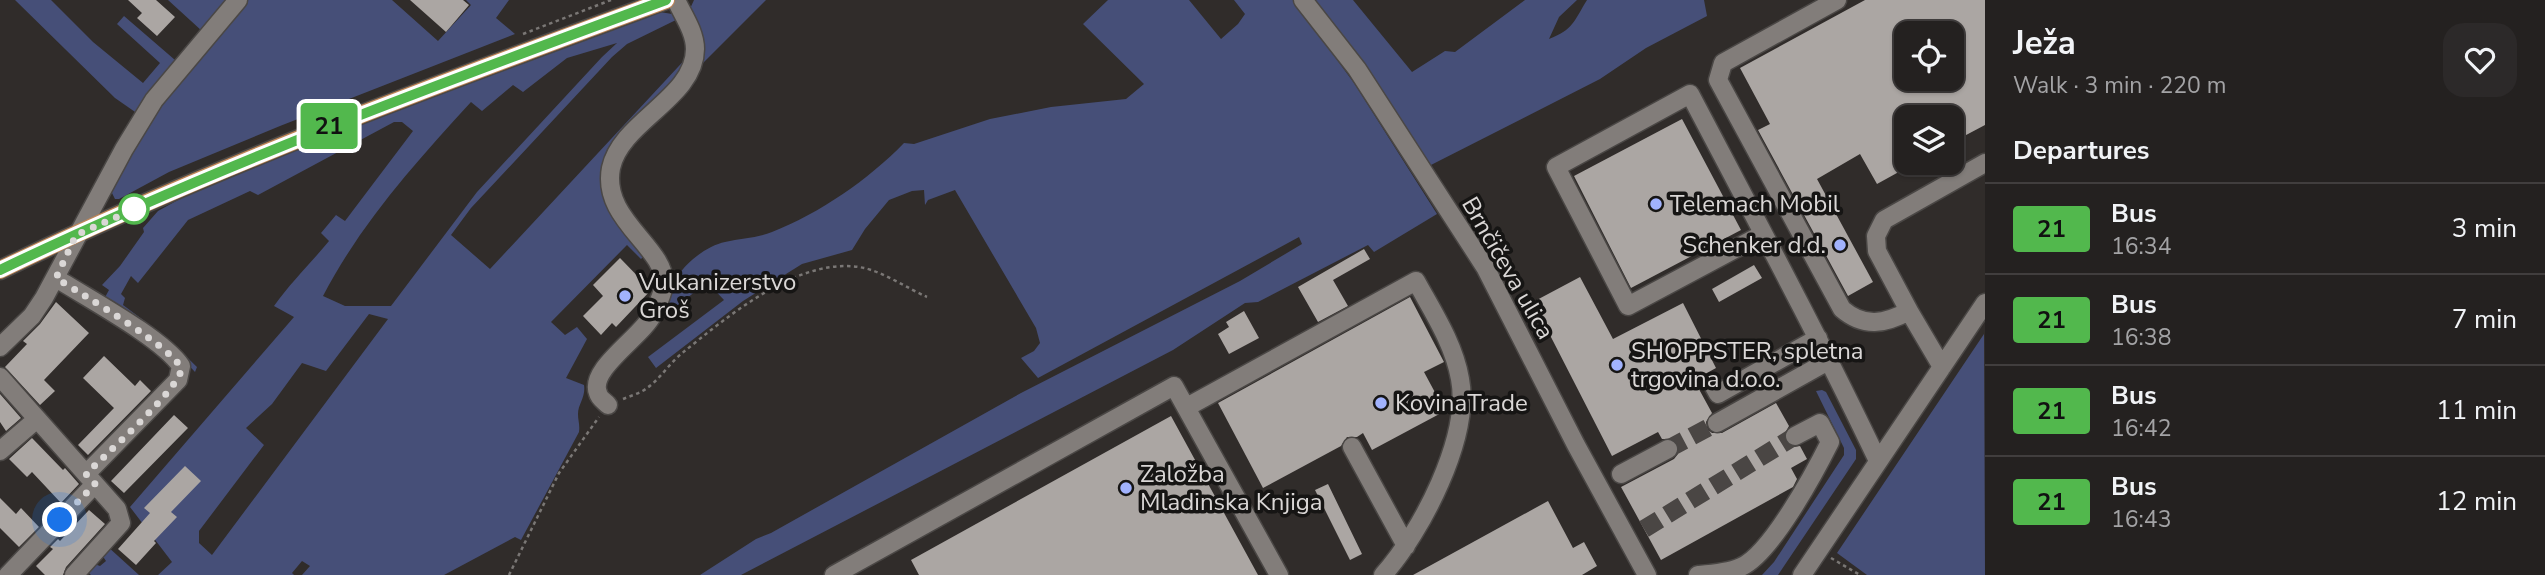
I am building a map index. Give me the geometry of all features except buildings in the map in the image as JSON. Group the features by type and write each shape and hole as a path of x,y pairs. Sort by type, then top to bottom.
{"main road":[{"path":"0,270 81,227 358,114 666,0"}],"street":[{"path":"0,346 32,316 56,278 81,227 154,100 238,0"},
{"path":"608,405 598,395 596,385 599,375 645,329 664,286 663,271 614,203 609,182 613,159 646,118 668,98 693,64 695,48 691,31 676,0"},
{"name":"Brnčičeva ulica","path":"1303,0 1357,69 1485,267 1576,445 1647,575"},
{"path":"1837,0 1723,63 1718,80 1842,309 1855,320 1871,322 1894,319 1909,312"},
{"path":"1763,234 1628,306 1556,167 1690,94 1830,360 1878,461"},
{"path":"1942,366 1909,312 1877,251 1876,236 1884,220 1985,163"},
{"path":"8,575 178,380 181,366 159,345 56,278"},
{"path":"1187,407 1416,281 1449,343 1460,379 1463,408 1456,443 1433,494 1406,546 1382,575"},
{"path":"1802,575 1985,303"},
{"path":"1713,385 1718,394 1818,338"},
{"path":"1717,422 1830,360"},
{"path":"0,377 117,509 121,523 74,575"},
{"path":"834,575 1174,386 1279,575"},
{"path":"0,451 37,419"},
{"path":"1698,575 1718,574 1744,566 1769,542 1814,474 1830,442 1820,422 1795,436"},
{"path":"1352,447 1406,546"},
{"path":"1621,474 1668,449"},
{"path":"1627,537 1644,529"}],"path":[{"path":"509,575 559,473 608,405 646,389 670,363 719,323 776,287 818,269 843,266 866,268 927,298"},
{"path":"1819,550 1860,575"}],"shaded area":[{"path":"15,0 51,0 93,42 143,83 160,63 117,24 124,16 175,60 138,114 115,98"},
{"path":"168,0 227,0 202,31"},
{"path":"245,0 392,0 438,41 471,5 466,0 509,0 496,18 515,34 280,126 169,172 115,199 110,189 151,119"},
{"path":"694,0 766,0 698,68 689,11"},
{"path":"1108,0 1189,0 1221,39 1245,14 1234,0 1293,0 1354,83 1437,214 1374,252 1368,245 1258,302 1245,303 1173,350 741,575 700,575 756,539 1021,393 1240,281 1302,244 1299,237 1038,378 1021,358 1034,351 1040,343 1036,328 955,190 928,200 925,205 924,190 912,191 889,200 852,250 802,264 743,301 656,368 648,357 724,300 707,282 660,320 678,276 705,250 725,242 766,234 808,215 859,182 904,143 914,144 990,119 1051,107 1126,99 1144,84 1083,24"},
{"path":"1309,0 1353,0 1412,72 1445,51 1455,52 1525,0 1577,0 1559,17 1549,39 1568,28 1587,0 1704,0 1707,16 1646,48 1600,79 1427,167"},
{"path":"660,12 680,18 627,44 612,57 471,208 451,235 490,269 691,53 688,65 607,166 633,241 643,257 641,259 627,245 551,322 565,335 577,327 587,339 566,378 584,385 578,410 579,432 521,540 515,537 444,575 302,575 310,566 302,561 292,573 294,575 158,575 172,562 130,507 294,317 274,306 329,241 321,233 336,215 345,221 413,131 402,122 394,122 258,195 250,191 188,220 138,283 131,276 121,294 125,298 123,305 166,337 197,367 195,372 169,344 103,301 109,290 102,285 120,266 144,232 143,228 158,211 187,195 376,117","holes":["617,43 477,192 391,306 345,306 323,296 372,218 471,102 482,111 513,85 523,92 567,58","369,314 388,319 212,555 199,543 199,531 264,445 246,428 272,404 302,363 326,371"]},
{"path":"1984,334 1985,575 1867,575 1837,553"},
{"path":"1816,391 1826,392 1856,450 1856,459 1778,575 1762,575 1774,562 1844,455 1844,448"},
{"path":"107,546 139,575 91,575 84,568 89,562 100,566 106,561 100,552"}],"tunnel":[{"path":"1668,449 1717,423"},
{"path":"1644,529 1795,436"}],"bus line":[{"name":"21","path":"0,270 147,203 358,114 666,0"}],"place":[{"name":"Telemach Mobil","path":"1656,204"},
{"name":"Schenker d.d.","path":"1840,245"},
{"name":"Vulkanizerstvo Groš","path":"625,296"},
{"name":"SHOPPSTER, spletna trgovina d.o.o.","path":"1617,365"},
{"name":"KovinaTrade","path":"1381,403"},
{"name":"Založba Mladinska Knjiga","path":"1126,488"}],"route":[{"path":"60,520 95,484 86,474 158,402 178,380 181,372 181,366 175,358 159,345 56,278 76,235 137,208 134,209"}]}
